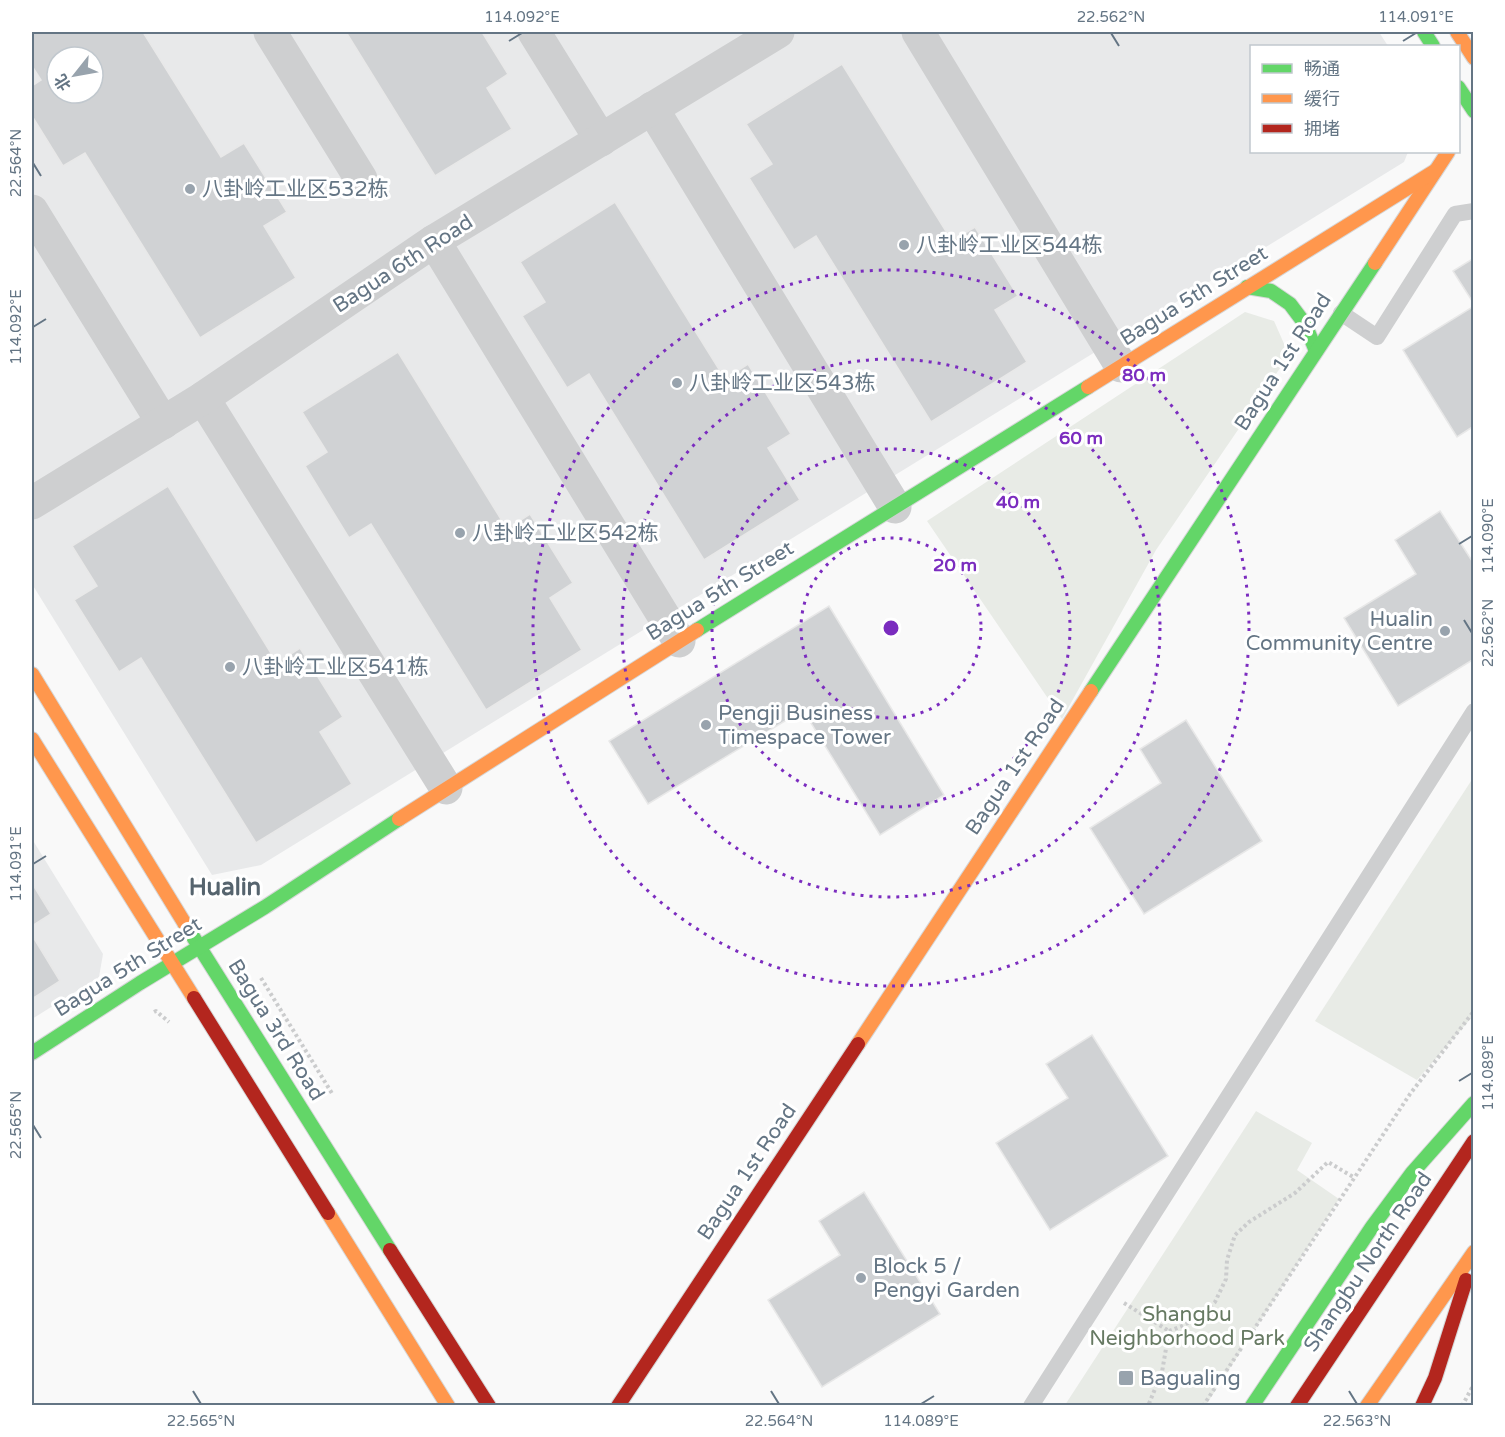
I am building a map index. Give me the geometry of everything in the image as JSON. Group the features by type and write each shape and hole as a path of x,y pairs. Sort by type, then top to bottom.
{"street":[{"path":"270,32 361,179"},
{"path":"534,32 601,140"},
{"name":"Bagua 6th Road","path":"32,503 203,398 434,242 777,32"},
{"path":"918,32 1121,366"},
{"path":"1424,32 1433,45"},
{"path":"1457,32 1473,58"},
{"path":"1460,91 1472,114"},
{"path":"652,108 895,507"},
{"name":"Bagua 1st Road","path":"618,1406 1447,153"},
{"name":"Bagua 5th Street","path":"32,1053 265,907 446,788 679,641 1435,171"},
{"path":"32,212 163,423"},
{"path":"434,242 679,641"},
{"path":"1247,287 1271,291 1290,304 1305,324 1316,351"},
{"path":"203,398 446,788"},
{"name":"Bagua 3rd Road","path":"32,674 199,947 489,1406"},
{"path":"32,739 448,1406"},
{"path":"1252,1406 1372,1227 1412,1173 1473,1103"},
{"name":"Shangbu North Road","path":"1297,1406 1473,1141"},
{"path":"1367,1406 1473,1254"},
{"path":"1422,1406 1435,1378 1473,1254"}],"lane":[{"path":"1341,313 1377,337 1455,214 1473,211"},
{"path":"1031,1406 1473,711"}],"path":[{"path":"1203,1406 1410,1094 1473,1011"},
{"path":"1104,1293 1134,1308 1169,1330 1197,1318 1215,1302 1226,1279 1227,1260 1235,1235 1249,1222 1295,1193 1328,1162 1355,1178"},
{"path":"1148,1406 1162,1372 1169,1330"},
{"path":"1462,1406 1473,1384"}],"shaded area":[{"path":"32,32 1379,32 1387,45 1250,45 1250,153 1408,153 1404,162 261,865 212,875 32,584"},
{"path":"32,839 103,954 99,977 32,1019"}],"green space":[{"path":"1245,312 1274,321 1289,355 1156,550 1062,719 927,521"},
{"path":"1473,778 1473,1016 1417,1080 1315,1021"},
{"name":"Shangbu Neighborhood Park","path":"1256,1111 1312,1143 1297,1170 1339,1199 1206,1405 1065,1405"}],"building":[{"name":"八卦岭工业区532栋","path":"32,32 143,32 221,157 244,143 287,212 264,226 296,278 200,338 85,153 63,166 32,116 32,86 41,80 32,66"},
{"path":"346,32 482,32 508,74 487,88 512,129 435,176"},
{"name":"八卦岭工业区544栋","path":"842,64 952,241 975,227 1018,296 995,310 1027,362 931,422 816,236 794,250 749,178 772,164 746,124"},
{"name":"八卦岭工业区543栋","path":"615,202 725,379 748,364 791,434 768,448 800,500 704,560 589,374 567,388 522,316 545,302 520,262"},
{"path":"1474,258 1474,304 1453,271"},
{"path":"1474,306 1474,426 1457,437 1403,350"},
{"name":"八卦岭工业区542栋","path":"398,352 507,529 530,514 573,583 550,598 582,650 486,710 371,524 349,538 305,466 327,452 302,412"},
{"name":"八卦岭工业区541栋","path":"168,486 277,663 300,648 343,717 320,732 352,784 256,843 141,658 119,672 74,600 97,586 72,546"},
{"path":"1440,511 1474,564 1474,659 1398,706 1344,618 1416,574 1395,540"},
{"name":"Pengji Business Timespace Tower","path":"829,606 944,795 880,835 803,710 648,804 609,741"},
{"path":"1186,720 1262,841 1144,914 1090,828 1161,783 1140,749"},
{"path":"32,883 51,914 32,926"},
{"path":"32,935 60,981 32,999"},
{"path":"1092,1035 1168,1156 1050,1230 996,1143 1068,1098 1046,1064"},
{"name":"Block 5 / Pengyi Garden","path":"864,1192 940,1314 822,1387 768,1300 840,1255 819,1221"}],"traffic: fast":[{"path":"1424,32 1432,45"},
{"path":"1460,90 1474,111"},
{"path":"1091,691 1375,263"},
{"path":"1247,287 1271,291 1290,304 1305,324 1316,351"},
{"path":"697,630 1088,387"},
{"path":"32,1053 140,983 265,907 399,819"},
{"path":"185,924 390,1250"},
{"path":"1252,1406 1372,1227 1412,1173 1474,1103"}],"traffic: slow":[{"path":"1457,32 1474,58"},
{"path":"1375,263 1447,153"},
{"path":"1088,387 1435,171"},
{"path":"399,819 697,630"},
{"path":"32,674 185,924"},
{"path":"858,1044 1091,691"},
{"path":"32,739 194,998"},
{"path":"328,1213 448,1406"},
{"path":"1367,1406 1474,1252"}],"traffic: jam":[{"path":"194,998 328,1213"},
{"path":"618,1406 858,1044"},
{"path":"1297,1406 1474,1141"},
{"path":"390,1250 489,1406"},
{"path":"1422,1406 1435,1378 1466,1280"}],"place":[{"name":"八卦岭工业区532栋","path":"190,189"},
{"name":"八卦岭工业区544栋","path":"904,245"},
{"name":"八卦岭工业区543栋","path":"677,383"},
{"name":"八卦岭工业区542栋","path":"460,533"},
{"name":"Hualin Community Centre","path":"1445,631"},
{"name":"八卦岭工业区541栋","path":"230,667"},
{"name":"Pengji Business Timespace Tower","path":"706,725"},
{"name":"Block 5 / Pengyi Garden","path":"861,1278"},
{"name":"Bagualing","path":"1126,1378"}],"district":[{"name":"Hualin","path":"225,887"}]}
